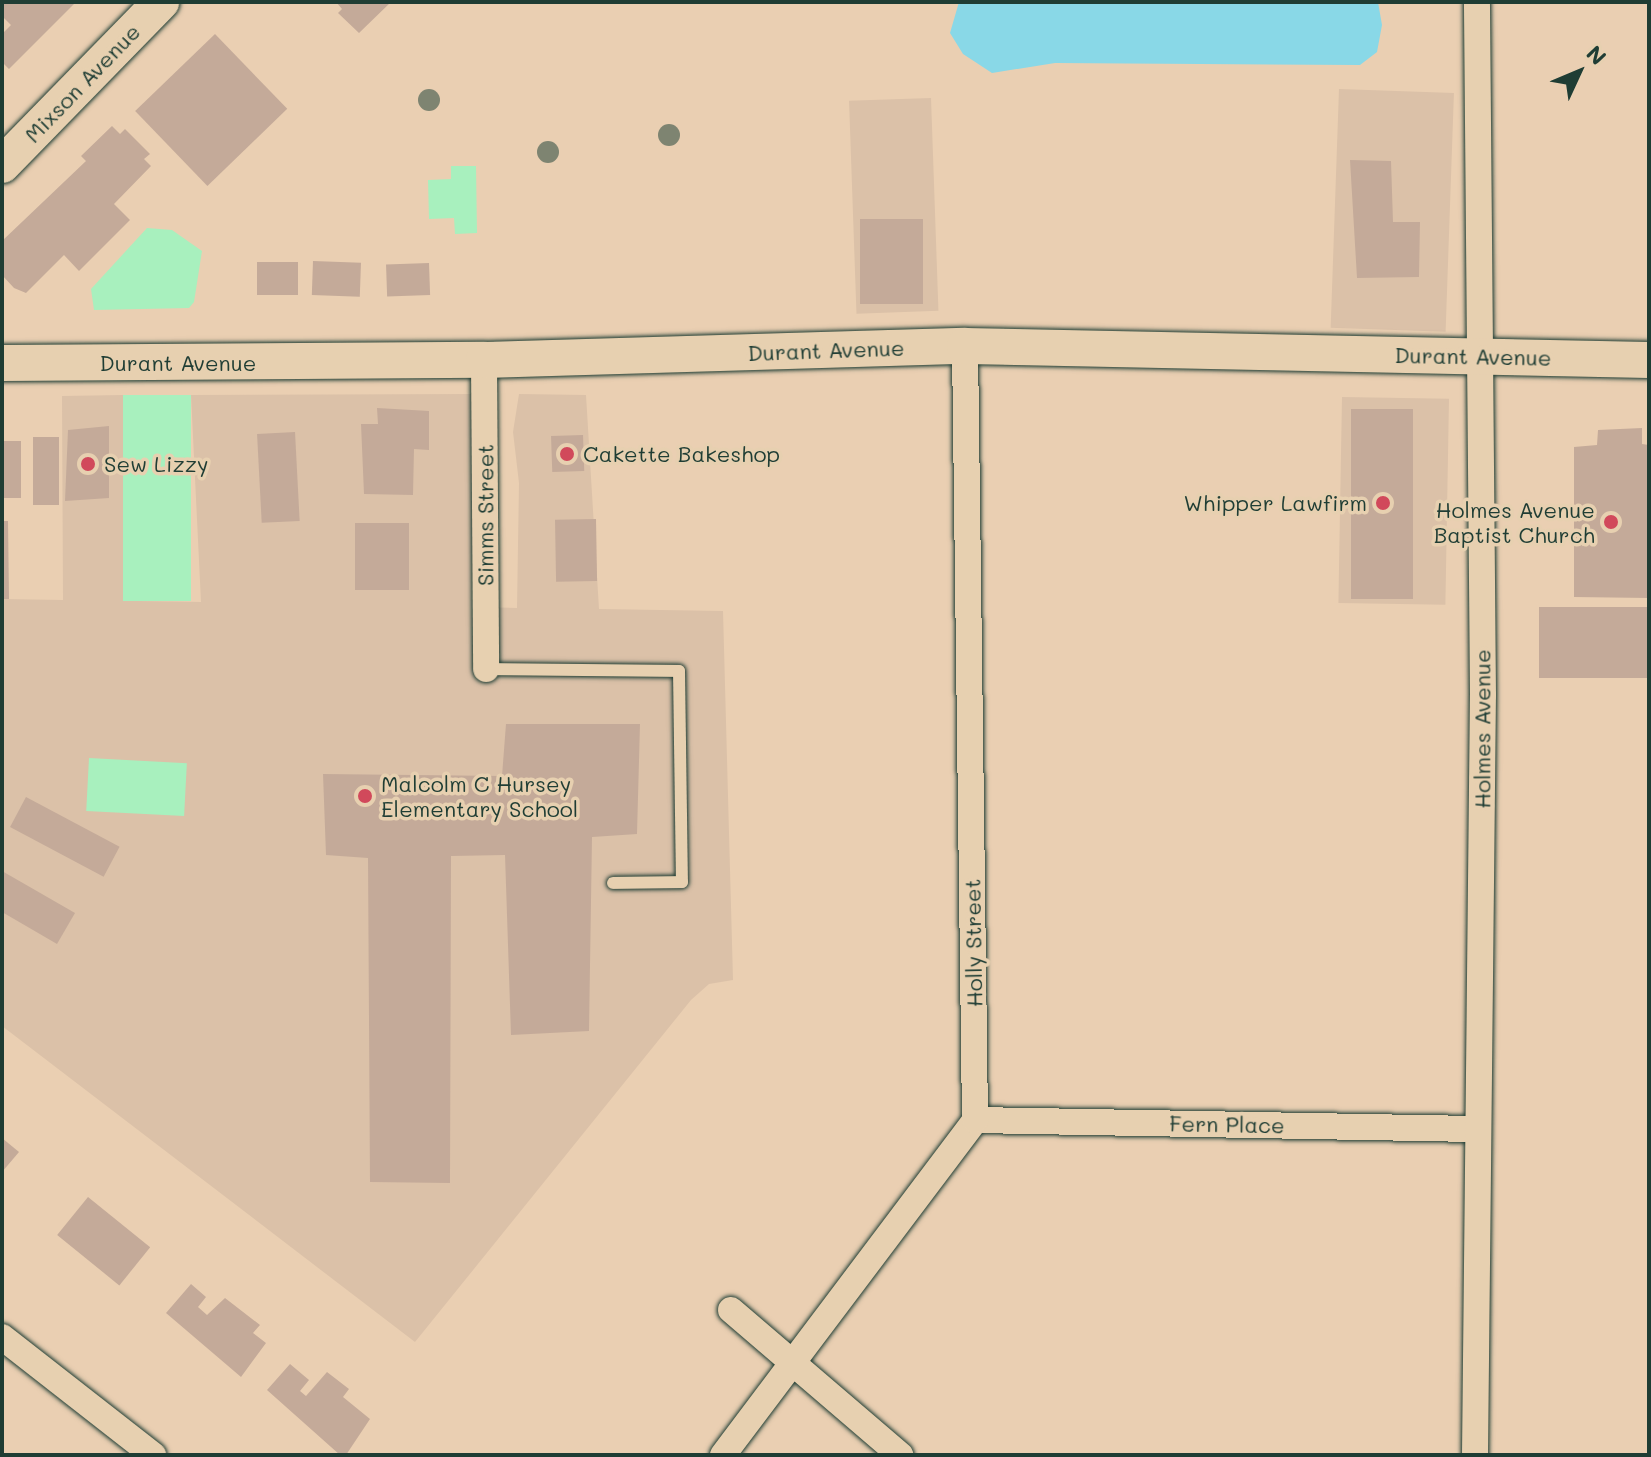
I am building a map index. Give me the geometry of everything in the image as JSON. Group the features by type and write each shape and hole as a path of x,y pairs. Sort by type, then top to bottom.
{"street":[{"name":"Mixson Avenue","path":"2,165 161,2"},
{"name":"Holmes Avenue","path":"1475,1455 1483,695 1477,2"},
{"name":"Durant Avenue","path":"2,363 484,360 965,346 1649,360"},
{"name":"Holly Street","path":"965,346 975,1120"},
{"name":"Simms Street","path":"484,360 486,669"},
{"name":"Fern Place","path":"975,1120 1478,1129"},
{"path":"723,1455 975,1120"},
{"path":"731,1310 900,1455"},
{"path":"2,1337 153,1455"}],"lane":[{"path":"486,669 679,671 682,882 613,883"}],"shaded area":[{"path":"1339,89 1454,93 1446,332 1331,328"},
{"path":"931,98 938,311 856,314 849,101"},
{"name":"Malcolm C Hursey Elementary School","path":"473,394 472,607 517,608 519,483 513,432 519,394 586,395 599,609 723,611 733,980 709,984 691,1000 415,1342 2,1026 2,599 63,600 62,396 123,395 136,601 201,602 191,395"},
{"path":"1342,397 1449,399 1445,605 1338,603"}],"green space":[{"path":"451,166 476,166 477,233 455,234 454,218 429,219 428,180 451,179"},
{"path":"147,228 172,230 202,251 194,302 189,308 94,310 91,289"},
{"path":"123,395 191,395 191,601 123,601"},
{"path":"89,758 187,763 184,816 86,811"}],"water":[{"path":"959,2 1378,2 1382,25 1377,52 1360,65 1055,63 992,73 963,54 950,33"}],"building":[{"path":"2,2 76,2 9,69 2,62 2,34 11,25 2,16"},
{"path":"336,2 391,2 359,33 338,13 342,9"},
{"path":"215,34 287,109 207,186 135,111"},
{"path":"112,126 120,134 125,129 150,154 144,159 151,166 114,204 130,220 79,271 64,255 26,293 14,288 2,275 2,241 86,161 81,156"},
{"path":"1350,160 1391,161 1393,222 1420,222 1419,277 1357,278"},
{"path":"860,219 923,219 923,304 860,304"},
{"path":"313,261 361,263 360,297 312,295"},
{"path":"257,262 298,262 298,295 257,295"},
{"path":"429,263 430,295 387,296 386,265"},
{"path":"377,408 429,411 429,450 414,449 413,495 364,494 361,424 378,424"},
{"name":"Whipper Lawfirm","path":"1351,409 1413,409 1413,599 1351,599"},
{"name":"Sew Lizzy","path":"109,426 109,498 65,501 68,430"},
{"name":"Holmes Avenue Baptist Church","path":"1642,428 1642,444 1649,445 1649,598 1574,597 1574,447 1597,445 1598,430"},
{"path":"295,432 300,521 262,523 257,434"},
{"name":"Cakette Bakeshop","path":"583,435 584,471 552,472 551,436"},
{"path":"33,437 59,437 59,505 33,505"},
{"path":"2,441 21,441 21,498 2,498"},
{"path":"596,519 597,581 556,582 555,520"},
{"path":"2,521 8,521 9,599 2,599"},
{"path":"355,523 409,523 409,590 355,590"},
{"name":"Holmes Avenue Baptist Church","path":"1539,607 1649,607 1649,678 1539,678"},
{"name":"Malcolm C Hursey Elementary School","path":"506,724 640,724 637,834 592,837 589,1031 511,1035 505,855 451,856 450,1183 370,1182 368,858 326,855 323,774 502,776"},
{"path":"26,797 120,847 104,877 10,827"},
{"path":"2,871 75,913 57,944 2,912"},
{"path":"2,1138 19,1152 2,1172"},
{"path":"88,1197 150,1247 119,1285 57,1235"},
{"path":"191,1284 206,1297 198,1307 207,1315 225,1298 260,1325 253,1333 266,1343 241,1377 166,1313"},
{"path":"290,1364 309,1380 300,1391 306,1396 327,1372 349,1389 343,1397 370,1419 346,1455 340,1455 267,1390"}],"place":[{"name":"Cakette Bakeshop","path":"567,454"},
{"name":"Sew Lizzy","path":"88,464"},
{"name":"Whipper Lawfirm","path":"1383,503"},
{"name":"Holmes Avenue Baptist Church","path":"1611,522"},
{"name":"Malcolm C Hursey Elementary School","path":"365,796"}]}
